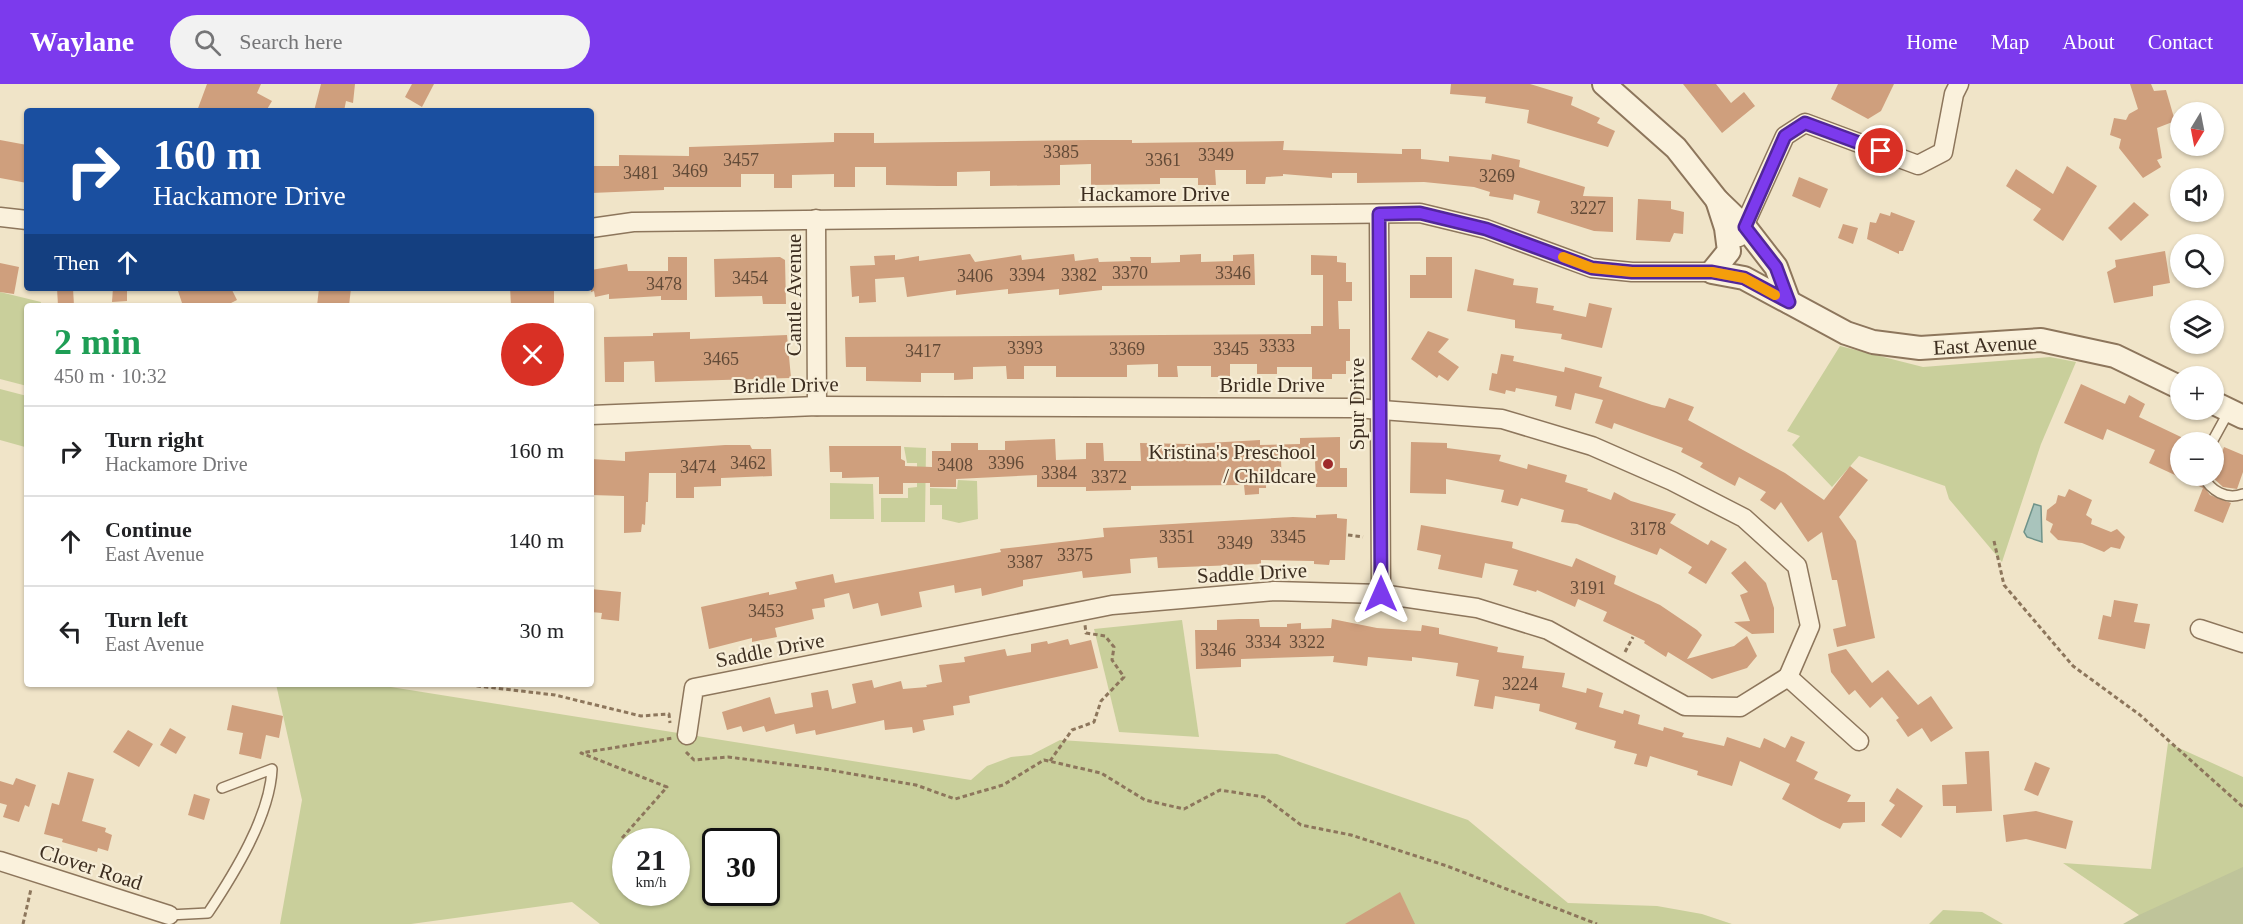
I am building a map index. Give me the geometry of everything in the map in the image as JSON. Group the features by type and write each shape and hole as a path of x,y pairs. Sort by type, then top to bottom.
{"street":[{"path":"1604,84 1676,148 1717,200 1745,227 1776,267 1789,302"},
{"path":"1712,272 1745,227 1785,136 1805,123 1918,165 1943,152 1954,94 1959,84"},
{"path":"1717,200 1726,228 1729,251"},
{"name":"Hackamore Drive","path":"594,228 633,222 1420,213 1486,229 1592,268 1632,272 1712,272"},
{"name":"Spur Drive","path":"1379,214 1381,594"},
{"path":"0,217 24,220"},
{"name":"Cantle Avenue","path":"816,219 817,406"},
{"name":"East Avenue","path":"1712,272 1744,278 1846,333 1874,342 1920,348 2042,340 2115,356 2170,383"},
{"name":"Bridle Drive","path":"594,415 817,406 1380,408 1502,419 1592,446 1672,481 1744,518 1797,566 1810,626 1788,677"},
{"name":"Saddle Drive","path":"677,731 694,688 1112,605 1274,591 1381,594 1477,608 1548,630 1685,706 1740,707 1788,677"},
{"path":"2200,629 2243,643"},
{"path":"1788,677 1859,741"},
{"name":"Clover Road","path":"0,861 169,915"}],"lane":[{"path":"2217,432 2229,410"},
{"path":"2212,486 2218,493 2227,496 2243,494"},
{"path":"169,915 208,913 224,889 252,836 272,790 272,769 222,788"}],"path":[{"path":"1348,535 1363,537"},
{"path":"1994,541 2004,585 2073,666 2140,715 2243,807"},
{"path":"1050,761 1072,730 1094,722 1101,701 1124,677 1112,660 1114,647 1105,636 1086,633 1084,624"},
{"path":"1625,652 1633,637"},
{"path":"486,687 555,695 641,716 669,714 670,724 677,731 694,760 728,757 824,769 916,785 955,799 1002,785 1044,760 1101,773 1145,800 1184,810 1220,790 1264,797 1301,825 1351,835 1436,863 1597,924"},
{"path":"631,828 667,787 581,753 677,731"},
{"path":"23,924 30,890 38,873"}],"green space":[{"path":"0,292 41,302 24,303 24,385 0,379"},
{"path":"1840,346 1923,367 2050,357 2076,362 2041,444 2002,562 1949,499 1945,486 1859,456 1832,487 1792,445 1800,436 1787,431"},
{"path":"0,389 24,395 24,447 0,440"},
{"path":"904,447 926,448 925,522 881,522 881,498 908,498 908,488 917,487 917,463 907,463"},
{"path":"958,480 977,481 978,519 959,523 942,519 942,505 930,505 930,488 957,489"},
{"path":"830,483 873,484 874,519 830,519"},
{"path":"1182,620 1199,737 1119,732 1094,629"},
{"path":"277,687 391,687 971,780 987,766 1011,757 1031,755 1060,740 1277,754 1468,820 1568,903 1657,906 1702,914 1732,924 600,924 572,902 411,924 280,924 302,800"},
{"path":"2168,743 2243,777 2243,924 2149,924 2063,863 2151,869"},
{"path":"2243,867 2243,924 2123,924 2139,915"},
{"path":"1943,910 1982,912 2003,924 1929,924"}],"water":[{"path":"2034,504 2041,506 2042,542 2027,537 2024,532"}],"building":[{"path":"207,84 261,84 257,93 272,101 268,108 198,108"},
{"path":"321,84 355,84 353,103 346,101 345,108 315,108"},
{"path":"412,84 434,84 422,107 405,97"},
{"path":"1451,84 1530,84 1573,97 1571,105 1600,118 1597,123 1615,131 1608,147 1527,123 1529,110 1485,103 1486,97 1450,94"},
{"path":"1683,84 1716,84 1731,103 1744,92 1755,106 1722,133"},
{"path":"1838,84 1894,84 1881,111 1868,119 1831,99"},
{"path":"2130,84 2151,84 2154,91 2166,90 2170,104 2170,123 2157,128 2162,158 2157,160 2161,167 2143,178 2119,148 2121,139 2110,135 2114,118 2126,120 2129,114 2138,109"},
{"path":"834,133 874,133 874,143 1089,140 1132,140 1132,143 1284,141 1283,150 1402,154 1402,149 1421,149 1421,159 1449,162 1449,156 1491,160 1492,154 1520,160 1519,167 1585,187 1583,196 1613,197 1613,232 1594,231 1537,213 1540,201 1514,194 1513,200 1489,196 1490,192 1474,187 1424,182 1357,183 1357,173 1332,173 1332,178 1283,174 1283,176 1266,177 1265,184 1246,184 1246,170 1215,170 1216,185 1198,185 1198,178 1160,178 1160,184 1091,185 1091,164 1060,165 1060,185 990,186 990,171 957,172 957,186 938,186 886,185 886,167 855,167 855,187 834,187 834,174 792,175 792,188 774,188 774,174 741,174 741,187 664,187 664,190 594,193 594,166 619,166 619,155 689,156 689,147 834,142"},
{"path":"0,140 24,144 24,182 0,178"},
{"path":"2067,166 2097,186 2063,241 2033,220 2041,209 2006,186 2016,169 2053,194"},
{"path":"1799,177 1828,189 1820,208 1792,196"},
{"path":"1638,199 1671,201 1671,209 1684,212 1683,234 1674,233 1670,242 1636,240"},
{"path":"2134,202 2149,215 2121,241 2108,228"},
{"path":"1891,212 1915,221 1903,251 1899,251 1899,254 1867,239 1870,222 1876,223 1880,213 1890,216"},
{"path":"1843,224 1858,228 1853,244 1838,238"},
{"path":"2165,251 2170,283 2153,286 2153,296 2114,303 2107,272 2116,267 2115,260"},
{"path":"970,254 975,262 1021,255 1022,260 1074,254 1075,261 1098,258 1099,262 1131,261 1130,257 1151,257 1151,263 1180,262 1180,255 1201,254 1201,262 1233,261 1233,255 1254,254 1255,285 1102,286 1102,290 1059,295 1059,289 1008,294 1008,289 956,295 956,290 907,297 904,277 875,279 876,302 859,303 859,296 852,297 850,266 875,265 874,256 895,255 895,260 919,256 919,261"},
{"path":"1311,255 1337,256 1337,262 1346,263 1346,282 1352,282 1352,301 1338,301 1339,329 1350,329 1350,361 1346,361 1346,374 1332,374 1332,379 1312,379 1312,367 1277,367 1277,374 1257,374 1257,364 1230,364 1230,377 1211,377 1211,366 1177,366 1178,377 1158,377 1158,364 1127,365 1127,377 1056,377 1056,366 1024,366 1024,379 1007,379 1006,366 973,367 973,379 954,380 954,373 921,373 921,382 866,381 866,367 846,367 845,337 1311,334 1311,326 1323,326 1323,275 1311,275"},
{"path":"668,257 687,257 687,300 661,300 661,296 609,299 609,294 595,297 594,270 627,264 628,271 668,271"},
{"path":"780,257 785,260 786,304 763,304 762,296 715,297 714,259"},
{"path":"1426,257 1452,257 1452,298 1410,298 1410,275 1426,275"},
{"path":"0,263 19,267 14,294 0,292"},
{"path":"1475,269 1514,279 1513,285 1538,288 1536,303 1554,306 1553,310 1586,317 1589,303 1612,308 1602,348 1561,339 1562,334 1515,328 1515,320 1467,311"},
{"path":"57,291 73,291 74,303 58,303"},
{"path":"113,291 127,291 127,301 112,302"},
{"path":"178,291 232,291 237,300 231,303 182,303"},
{"path":"319,291 351,291 349,303 317,303"},
{"path":"510,291 554,291 554,303 511,303"},
{"path":"1428,331 1449,339 1438,352 1459,367 1448,381 1439,375 1437,378 1411,359"},
{"path":"690,332 690,339 787,335 791,378 655,382 654,361 624,362 624,382 605,382 604,337 653,336 653,333"},
{"path":"1501,354 1514,356 1513,361 1564,372 1565,367 1602,377 1599,387 1652,405 1665,408 1669,398 1694,407 1688,420 1785,473 1824,500 1850,466 1868,480 1839,517 1856,541 1875,638 1837,647 1833,629 1846,626 1837,580 1832,580 1822,532 1808,542 1781,502 1775,510 1760,500 1766,492 1739,477 1735,486 1700,467 1703,463 1681,452 1683,448 1614,423 1612,429 1595,423 1603,400 1575,393 1571,410 1555,406 1557,396 1516,388 1515,392 1506,390 1505,394 1489,390 1492,373 1497,374"},
{"path":"2081,384 2125,404 2129,395 2145,404 2139,417 2170,432 2170,473 2149,463 2155,450 2107,429 2103,440 2064,423"},
{"path":"1340,437 1340,468 1347,468 1347,487 1316,487 1315,460 1281,460 1282,483 1266,484 1266,488 1259,488 1259,494 1245,495 1244,485 1131,486 1131,490 1086,491 1086,487 1037,487 1037,475 956,479 956,487 930,487 930,483 903,483 903,494 879,494 879,477 842,478 842,472 830,472 829,446 901,446 901,459 905,461 905,466 932,467 932,451 951,451 951,443 978,443 978,450 1005,450 1005,441 1055,439 1056,460 1086,459 1086,443 1103,443 1104,461 1141,461 1140,443 1190,444 1260,440 1260,445 1300,444 1300,438"},
{"path":"1411,442 1447,443 1447,448 1501,455 1499,461 1527,469 1528,464 1567,475 1565,482 1588,489 1587,491 1611,500 1614,492 1631,501 1676,514 1670,523 1708,545 1711,540 1727,549 1706,584 1688,573 1692,567 1660,548 1657,555 1577,524 1561,522 1564,510 1521,498 1518,506 1501,502 1504,490 1446,479 1446,494 1410,493"},
{"path":"750,445 752,449 771,449 772,476 721,478 721,486 694,487 694,498 676,498 676,473 649,473 645,525 642,524 641,532 624,533 624,496 594,495 594,459 625,461 625,452"},
{"path":"2224,447 2243,455 2243,472 2237,489 2223,487"},
{"path":"2199,486 2203,486 2210,495 2231,503 2223,523 2194,511 2203,488"},
{"path":"2069,489 2092,500 2086,515 2092,519 2091,524 2111,532 2117,529 2125,537 2120,549 2111,547 2104,552 2082,543 2058,540 2050,532 2053,524 2046,520 2047,510 2056,503 2058,495 2065,497"},
{"path":"1337,514 1337,518 1347,519 1345,560 1330,560 1329,565 1314,564 1314,561 1261,560 1261,564 1158,568 1157,557 1130,559 1131,573 1083,578 1082,571 1023,580 1023,586 982,596 981,588 955,593 954,585 919,592 922,607 881,616 878,603 853,609 849,593 824,599 825,607 812,609 814,619 775,628 777,637 752,642 752,638 709,649 701,607 769,592 769,595 797,589 795,582 833,574 835,583 1001,552 1000,549 1104,537 1103,528 1293,517 1316,518 1316,515"},
{"path":"1421,525 1513,542 1512,548 1572,567 1576,558 1616,576 1614,584 1660,605 1702,635 1687,659 1734,646 1747,636 1757,656 1747,668 1712,679 1668,652 1666,657 1644,643 1645,641 1603,621 1607,612 1578,599 1575,607 1537,590 1536,592 1513,585 1518,570 1485,563 1482,578 1438,569 1441,555 1417,550"},
{"path":"1745,561 1766,583 1774,608 1774,633 1752,634 1734,622 1750,621 1740,595 1748,592 1731,573"},
{"path":"594,589 621,592 619,621 601,619 602,613 594,612"},
{"path":"2114,600 2138,604 2134,622 2150,624 2145,649 2098,639 2103,615 2111,617"},
{"path":"1259,619 1260,627 1287,627 1287,624 1301,623 1301,629 1331,628 1332,619 1377,628 1421,631 1422,625 1439,628 1439,634 1498,647 1497,652 1524,656 1522,668 1565,673 1562,687 1586,693 1587,688 1603,693 1599,707 1623,714 1624,710 1640,715 1638,724 1663,731 1664,727 1684,733 1682,737 1724,746 1727,737 1760,748 1764,738 1785,748 1791,736 1805,742 1796,761 1818,772 1814,779 1851,795 1847,802 1865,802 1865,822 1843,823 1840,829 1821,820 1782,799 1790,784 1740,761 1732,786 1697,775 1698,771 1650,756 1647,767 1634,764 1637,754 1614,748 1616,741 1575,729 1577,723 1539,711 1540,704 1495,696 1493,709 1474,706 1479,680 1456,676 1458,663 1412,657 1412,661 1368,657 1367,666 1333,662 1334,656 1241,659 1241,667 1196,669 1195,630 1217,630 1217,620"},
{"path":"1068,639 1070,645 1091,640 1098,668 969,696 970,703 953,706 954,715 923,720 925,730 913,733 912,727 885,730 884,720 816,735 815,730 796,734 794,724 766,732 764,726 743,732 741,726 727,730 722,712 770,697 775,714 813,707 811,693 828,690 832,709 856,703 852,684 872,680 874,688 901,681 903,689 927,687 926,685 942,682 939,665 965,662 964,657 1005,649 1007,656 1031,652 1031,644 1047,641 1048,644"},
{"path":"1846,649 1872,683 1888,670 1918,705 1931,696 1953,728 1931,742 1922,728 1908,737 1896,720 1899,718 1882,697 1870,708 1855,690 1849,695 1831,672 1828,654"},
{"path":"232,705 283,716 279,738 266,735 261,759 239,754 243,733 227,730"},
{"path":"170,728 186,737 176,754 160,745"},
{"path":"128,730 153,744 139,767 113,752"},
{"path":"1989,751 1992,811 1956,813 1956,806 1943,806 1942,785 1967,784 1965,752"},
{"path":"2035,762 2050,768 2038,796 2024,790"},
{"path":"68,772 94,779 82,821 106,828 105,832 112,835 108,851 98,848 97,852 44,834 52,803 59,805"},
{"path":"16,778 36,785 29,807 25,805 19,822 3,817 7,805 0,803 0,781 13,785"},
{"path":"1897,788 1923,806 1901,838 1881,825 1895,805 1889,801"},
{"path":"194,794 210,799 204,820 188,815"},
{"path":"2036,811 2073,821 2066,849 2026,839 2006,842 2003,815"},
{"path":"1400,892 1415,924 1345,924"}],"slow traffic":[{"path":"1563,257 1592,268 1632,272 1712,272 1744,278 1775,295"}],"place":[{"name":"Kristina's Preschool / Childcare","path":"1328,464"}],"route":[{"path":"1381,594 1379,214 1420,213 1486,229 1592,268 1632,272 1712,272 1744,278 1789,302 1776,267 1745,227 1785,136 1805,123 1881,151"}]}
